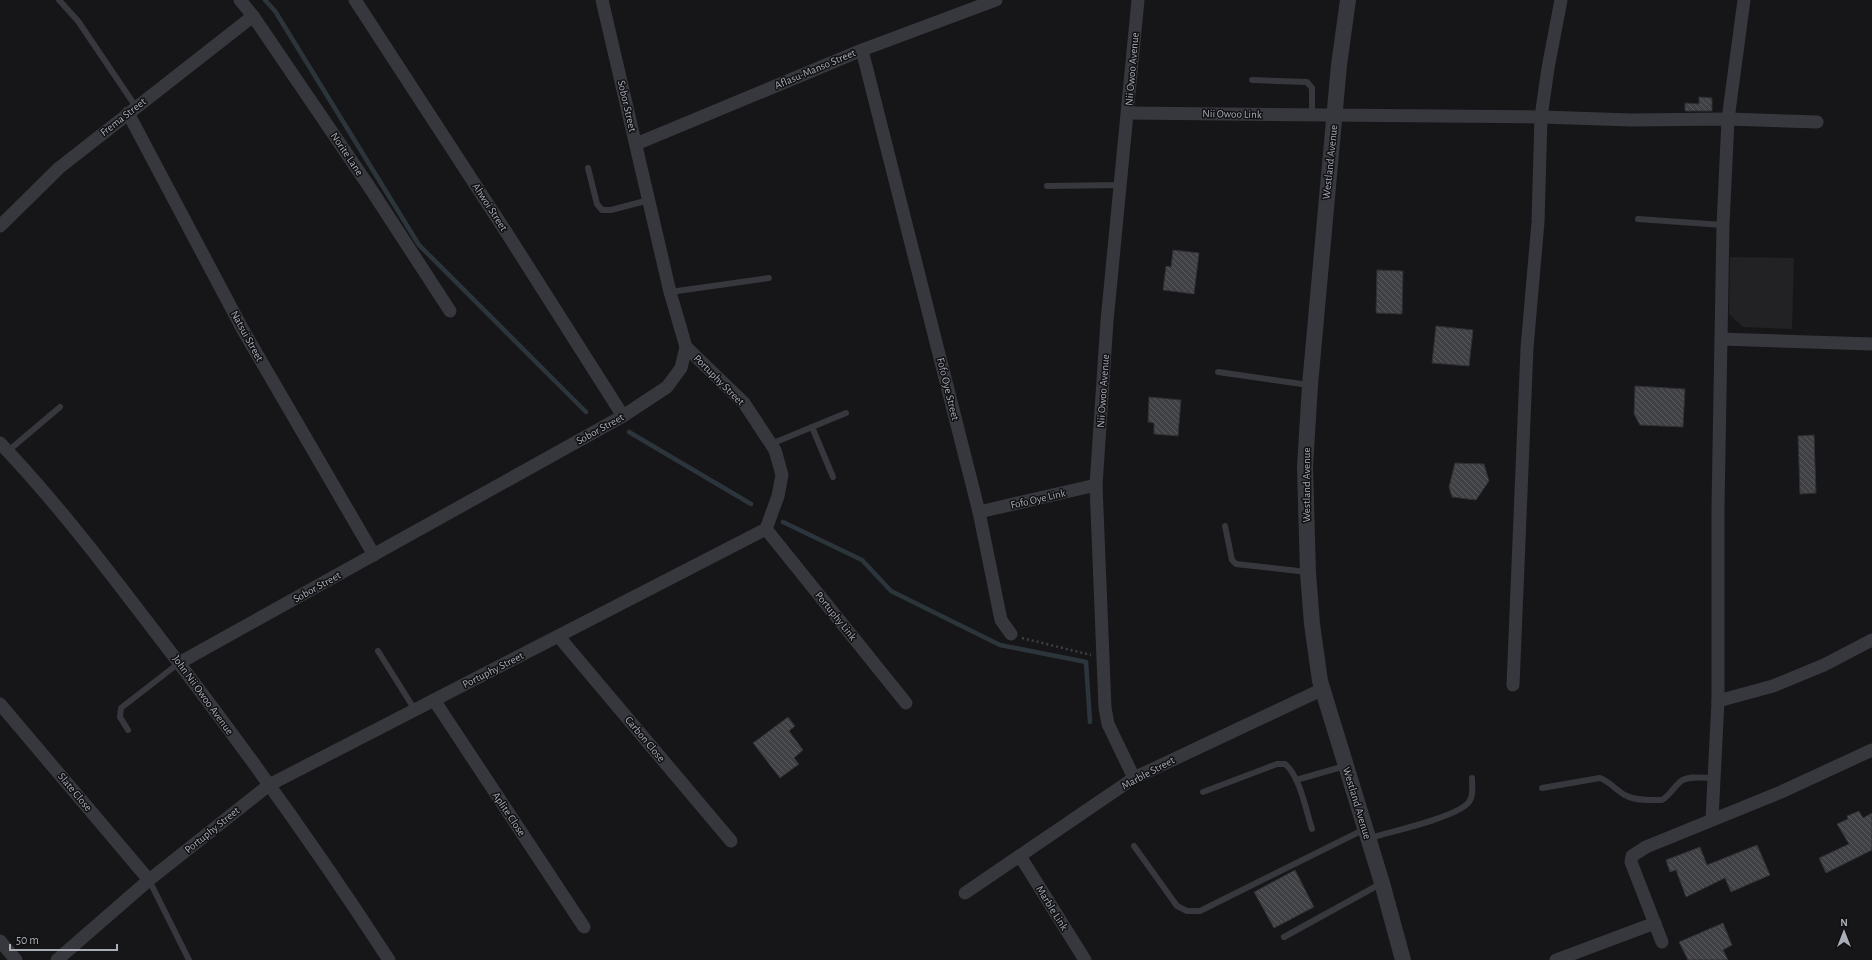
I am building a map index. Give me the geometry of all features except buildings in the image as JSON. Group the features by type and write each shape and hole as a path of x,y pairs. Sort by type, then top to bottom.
{"street":[{"name":"Norite Lane","path":"240,0 253,16 364,178 450,311"},
{"name":"Ahwoi Street","path":"355,0 508,235 623,416"},
{"name":"Sobor Street","path":"179,663 623,416 667,387 681,368 686,347 670,292 602,0"},
{"name":"Aflasu-Manso Street","path":"636,144 862,50 996,0"},
{"name":"Nii Owoo Avenue","path":"1134,778 1108,724 1105,708 1096,485 1107,321 1138,0"},
{"name":"Westland Avenue","path":"1348,0 1335,115 1310,385 1305,467 1308,572 1312,624 1323,689 1345,766 1382,883 1403,960"},
{"path":"1513,685 1527,348 1538,222 1541,117 1548,68 1561,0"},
{"path":"1712,819 1718,701 1723,225 1728,119 1744,0"},
{"name":"Frema Street","path":"0,226 59,168 253,16"},
{"name":"Fofo Oye Street","path":"862,50 979,512 1001,620 1011,634"},
{"name":"Natsui Street","path":"132,110 243,330 374,555"},
{"name":"Nii Owoo Link","path":"1128,113 1541,117 1631,120 1728,119 1818,122"},
{"path":"1721,339 1872,344"},
{"name":"Portuphy Street","path":"56,960 149,880 269,785 559,637 766,529 778,496 782,475 775,450 744,403 686,347"},
{"name":"John Nii Owoo Avenue","path":"3,452 61,510 179,663 332,872 389,960"},
{"name":"Fofo Oye Link","path":"979,512 1096,485"},
{"name":"Portuphy Link","path":"766,529 906,703"},
{"name":"Carbon Close","path":"559,637 731,841"},
{"path":"1718,701 1773,686 1824,665 1872,640"},
{"name":"Marble Street","path":"965,894 1134,778 1323,689"},
{"name":"Aplite Close","path":"434,700 584,927"},
{"name":"Slate Close","path":"0,704 149,880"},
{"path":"1662,942 1631,862 1632,856 1646,847 1781,792 1872,750"},
{"name":"Marble Link","path":"1020,856 1085,960"},
{"path":"1556,960 1655,923"},
{"path":"0,941 16,960"}],"lane":[{"path":"58,0 78,21 132,110"},
{"path":"1252,80 1307,82 1312,88 1312,115"},
{"path":"588,168 597,204 602,210 611,210 649,200"},
{"path":"1047,186 1121,185"},
{"path":"1638,219 1723,225"},
{"path":"670,292 769,278"},
{"path":"1218,372 1310,385"},
{"path":"3,452 60,407"},
{"path":"771,444 846,413"},
{"path":"812,427 833,477"},
{"path":"1225,526 1232,560 1236,564 1308,572"},
{"path":"378,651 415,710"},
{"path":"128,730 120,717 121,708 179,663"},
{"path":"1203,792 1277,764 1285,764 1291,769 1296,780 1312,829"},
{"path":"1296,780 1345,766"},
{"path":"1134,846 1177,906 1187,911 1200,911 1367,834 1440,817 1462,808 1468,803 1472,795 1472,778"},
{"path":"1542,788 1600,778 1608,781 1626,796 1662,800 1675,789 1680,782 1686,779 1714,778"},
{"path":"149,880 189,960"},
{"path":"1284,937 1382,883"}],"path":[{"path":"1011,634 1103,658"}],"shaded area":[{"path":"1730,257 1794,258 1792,329 1743,327 1729,314"}],"waterway":[{"path":"265,0 275,11 419,245 586,412"},
{"path":"629,432 751,504"},
{"path":"783,522 862,560 891,591 1000,645 1086,662 1090,722"}]}
